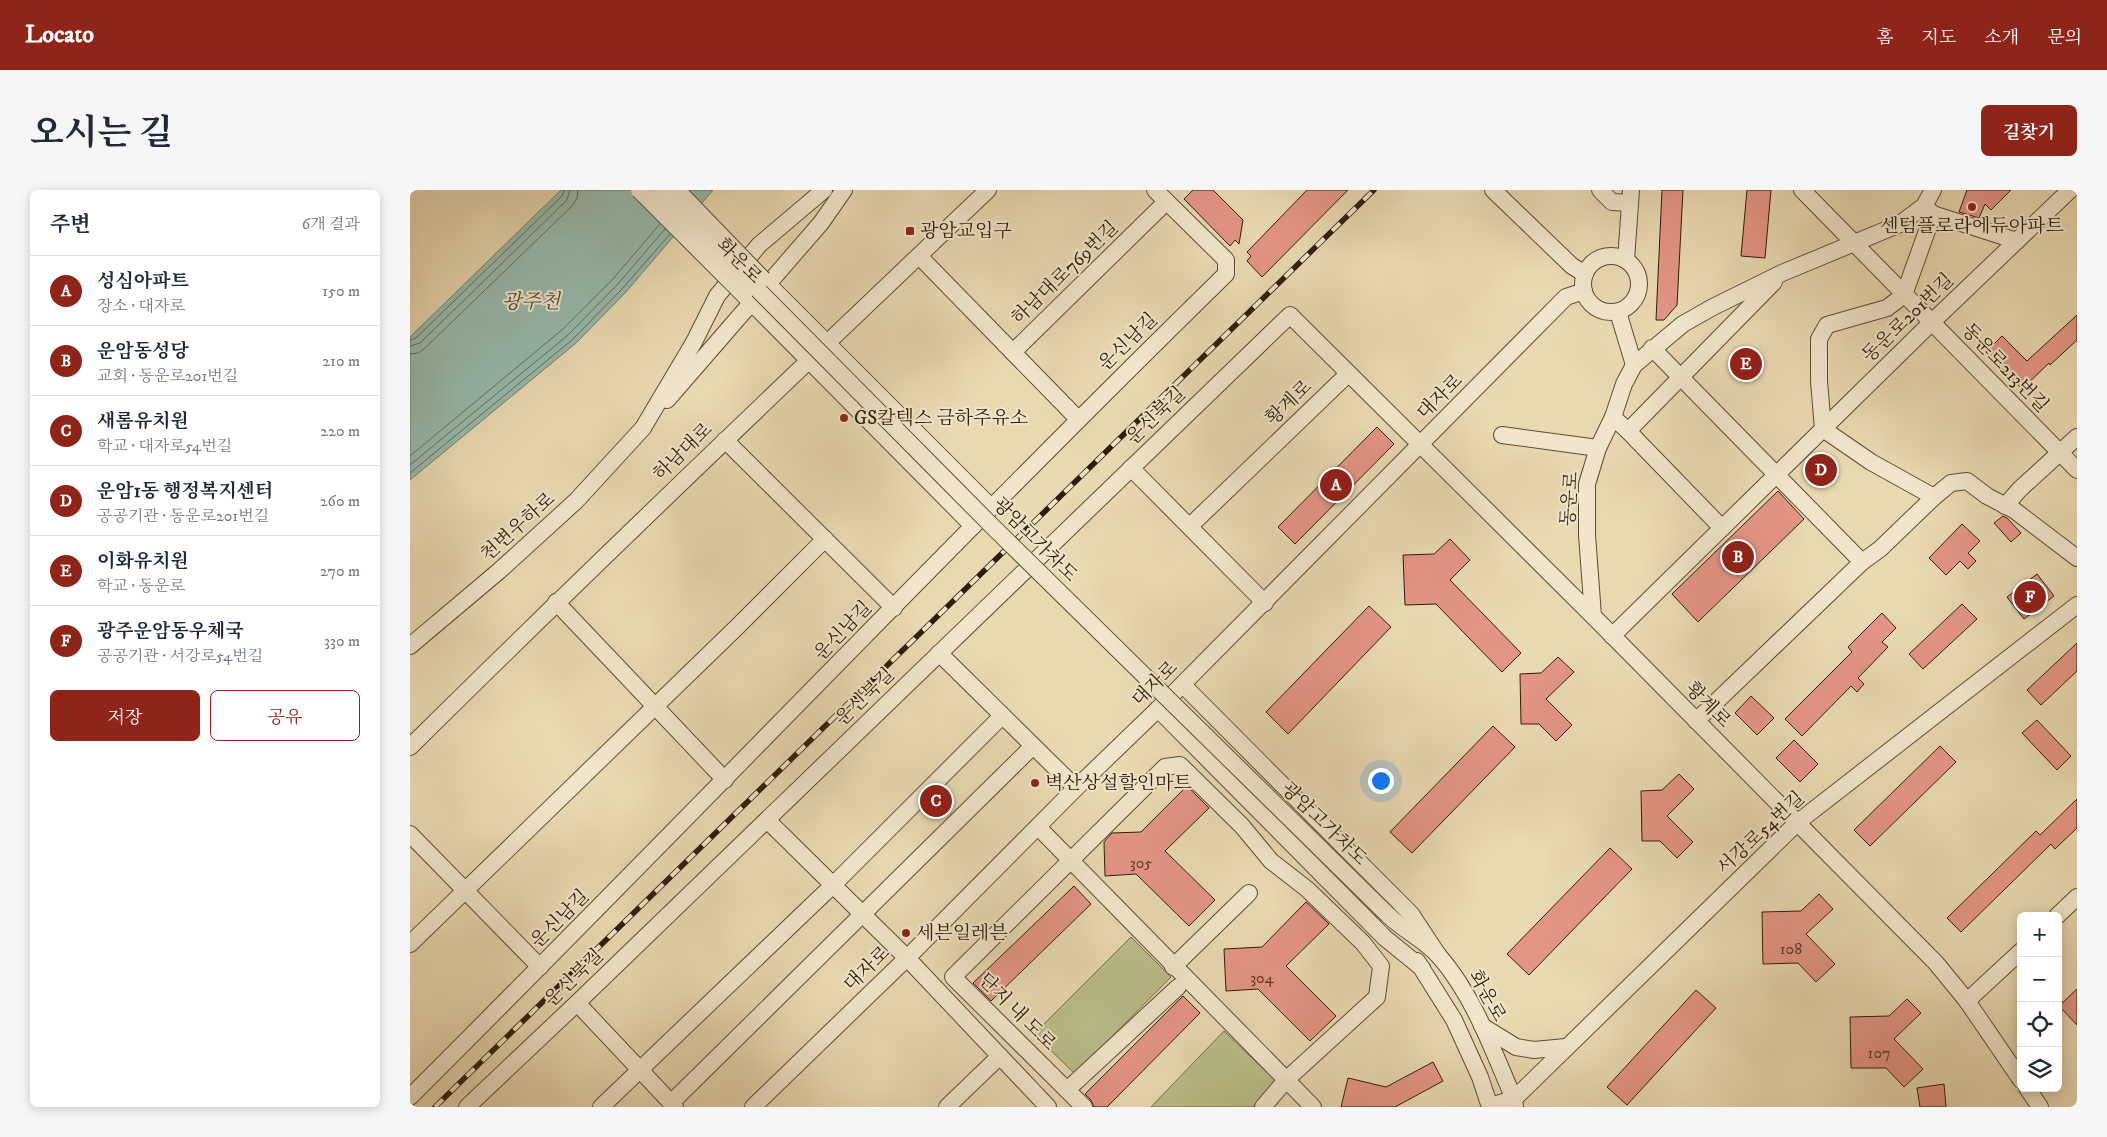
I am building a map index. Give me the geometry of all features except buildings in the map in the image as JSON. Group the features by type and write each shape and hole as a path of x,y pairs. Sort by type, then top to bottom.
{"street":[{"name":"화운로","path":"639,190 973,526"},
{"name":"광암고가차도","path":"659,190 1006,540 1392,919"},
{"name":"화운로","path":"677,190 992,507"},
{"name":"천변우하로","path":"643,428 694,342 717,296 758,245 824,190"},
{"path":"766,281 821,223 844,190"},
{"name":"하남대로","path":"410,747 556,602 988,190"},
{"name":"운신남길","path":"410,1097 726,780 1078,419 1226,274 1226,260 1155,190"},
{"path":"1493,190 1572,266 1584,274"},
{"path":"1600,190 1612,202 1630,196 1626,260"},
{"name":"동운로213번길","path":"1802,190 2077,470"},
{"name":"동운로","path":"1593,616 1586,495 1590,469 1624,384 1634,365 1683,324 1713,307 1782,273 1854,244 1929,210 1933,190"},
{"name":"동운로201번길","path":"1612,636 1932,322 2070,190"},
{"name":"하남대로769번길","path":"1013,352 1166,202"},
{"path":"1934,496 1871,462 1823,429 1819,381 1819,339 1827,325 1887,308 1904,295 1929,210 2017,241"},
{"name":"하남대로769번길","path":"919,256 1078,419"},
{"path":"1617,256 1626,260 1634,267 1639,277 1640,288 1632,303 1618,312 1608,313 1597,309 1588,302 1584,292 1584,274 1597,259 1617,256"},
{"name":"동운로","path":"1628,431 1782,273"},
{"name":"대자로","path":"753,1107 907,958 1076,788 1183,685 1566,298 1584,292"},
{"name":"천변우하로","path":"410,646 499,571 576,501 643,428 748,298"},
{"path":"1618,312 1634,365"},
{"name":"황계로","path":"1290,315 1593,616 1936,963 1967,1001 2017,1074"},
{"name":"운신북길","path":"467,1107 1290,315"},
{"path":"1652,348 1775,476 1862,562"},
{"name":"황계로","path":"1190,526 1348,374"},
{"path":"1612,417 1628,431 1722,528"},
{"path":"1502,435 1598,448"},
{"path":"2005,506 2020,489 2077,437"},
{"path":"725,440 894,608"},
{"path":"1131,468 1265,603"},
{"path":"1696,721 1862,562 1880,549 1934,496 1951,483 1963,480 2014,510 2077,558"},
{"path":"410,944 737,628 825,539"},
{"path":"556,602 726,780"},
{"name":"서강로54번길","path":"1490,1107 1515,1103 1566,1047 1798,822 2077,605"},
{"path":"939,654 1076,788"},
{"path":"1183,685 1411,914 1438,955"},
{"path":"1158,709 1385,938 1422,968"},
{"path":"601,1107 832,886 1002,716"},
{"path":"577,1003 673,1105 1033,746"},
{"path":"1070,860 1165,767 1180,765 1242,826 1270,861 1307,889 1363,943 1381,966 1377,997 1287,1079 1263,1107"},
{"path":"767,820 862,916 907,958 1048,1107"},
{"path":"1038,827 1313,1107"},
{"path":"410,834 540,968"},
{"name":"단지 내 도로","path":"1070,860 953,977 1084,1107"},
{"path":"1174,967 1249,893"},
{"path":"2061,912 2077,897"},
{"name":"화운로","path":"1392,919 1438,955 1468,999 1482,1026 1515,1103"},
{"path":"1392,919 1454,1020 1480,1077 1490,1107"},
{"path":"1967,1001 2017,955"},
{"path":"1067,1090 1178,987"},
{"path":"1482,1026 1516,1047 1534,1050 1566,1047"},
{"path":"947,1107 1000,1056"},
{"path":"2030,1092 2040,1107"}],"green space":[{"path":"1131,937 1171,977 1075,1074 1034,1034"},
{"path":"1224,1031 1277,1082 1253,1107 1151,1107"}],"water":[{"name":"광주천","path":"561,190 713,190 625,293 576,343 410,480 410,337"}],"railway":[{"path":"435,1107 1374,190"}],"place":[{"name":"센텀플로라에듀아파트","path":"1972,207"},
{"name":"광암교입구","path":"910,231"},
{"name":"이화유치원","path":"1746,364"},
{"name":"GS칼텍스 금하주유소","path":"844,418"},
{"name":"운암1동 행정복지센터","path":"1821,470"},
{"name":"성심아파트","path":"1336,485"},
{"name":"운암동성당","path":"1738,557"},
{"name":"광주운암동우체국","path":"2030,597"},
{"name":"벽산상설할인마트","path":"1035,783"},
{"name":"새롬유치원","path":"936,801"},
{"name":"세븐일레븐","path":"906,933"}]}
